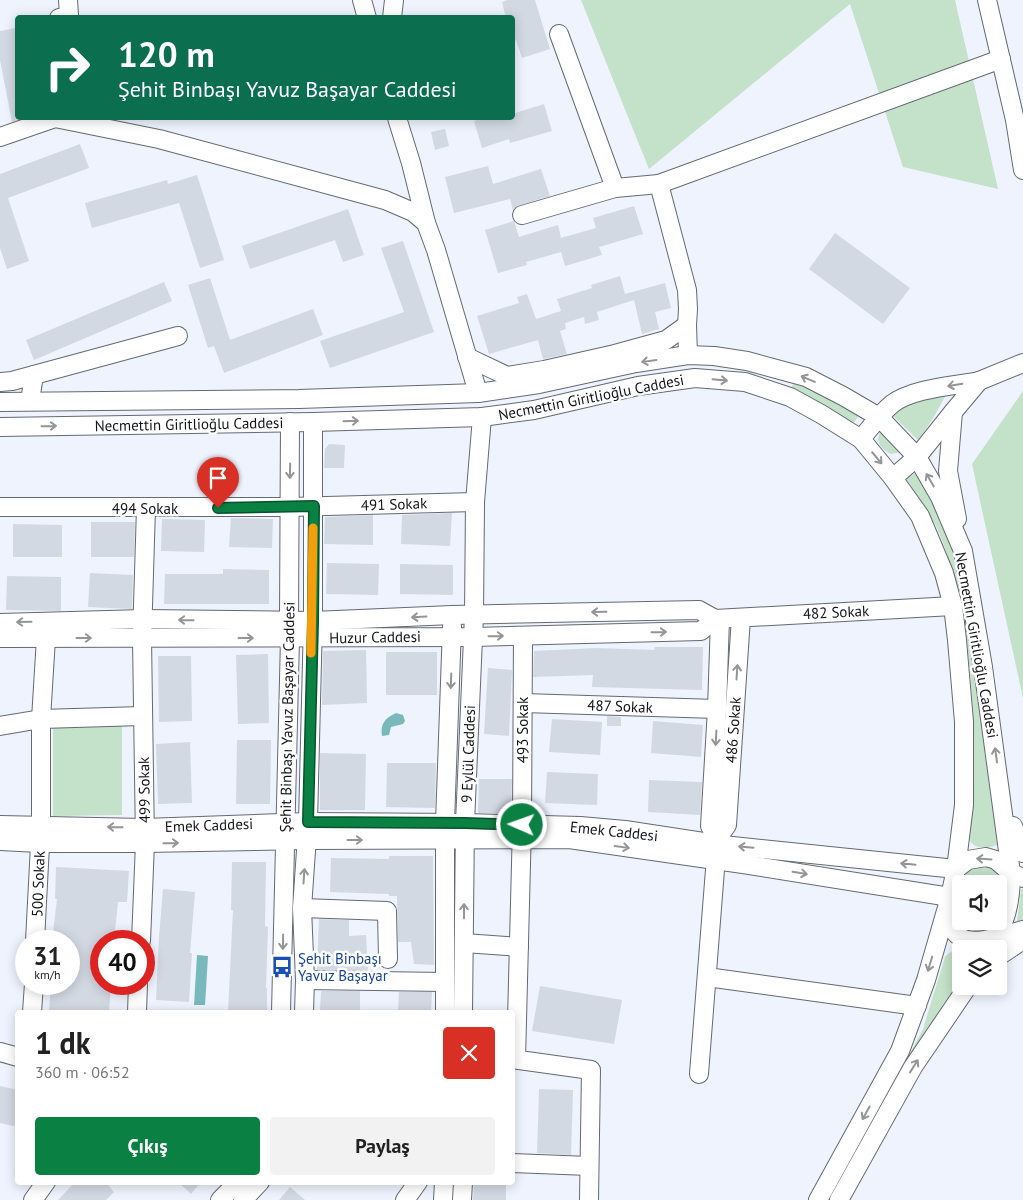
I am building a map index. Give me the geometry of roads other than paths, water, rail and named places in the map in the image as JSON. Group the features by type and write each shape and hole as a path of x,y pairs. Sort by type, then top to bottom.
{"street":[{"path":"68,0 69,15"},
{"path":"362,0 366,15"},
{"path":"392,15 394,0"},
{"path":"986,0 1001,59 1017,102 1023,170"},
{"path":"559,34 615,188"},
{"path":"522,215 615,188 659,184 1001,59"},
{"path":"0,137 49,120"},
{"path":"65,120 159,139 385,200 413,212 426,223"},
{"path":"399,120 426,223 436,250 478,393"},
{"path":"659,184 688,290 686,325 688,355"},
{"path":"467,357 507,376 544,370 615,354 666,340 686,325"},
{"path":"0,382 12,381 178,336"},
{"name":"Necmettin Giritlioğlu Caddesi","path":"0,402 299,399 478,393 539,384 636,363 688,355 714,356 746,361 806,376 879,417 917,457 940,497 963,552 983,667 999,781 1017,876 1011,890 1004,924 996,940"},
{"path":"861,439 879,417 894,403 911,395 936,388 980,381 1023,363"},
{"path":"30,402 34,375"},
{"name":"Necmettin Giritlioğlu Caddesi","path":"0,427 482,417 534,410 638,386 696,378 745,382 790,397 861,439 894,478 920,516 944,573 953,606 958,640 964,722 964,805 956,869 950,897 917,1006 900,1051 818,1200"},
{"path":"894,478 917,457 980,381"},
{"path":"953,412 948,471 963,552"},
{"name":"9 Eylül Caddesi","path":"464,1010 464,841 474,615 475,502 482,417"},
{"name":"Şehit Binbaşı Yavuz Başayar Caddesi","path":"281,1010 290,630 290,422"},
{"name":"Şehit Binbaşı Yavuz Başayar Caddesi","path":"304,1010 305,980 302,908 308,822 314,506 313,422"},
{"name":"491 Sokak","path":"289,508 475,502"},
{"name":"494 Sokak","path":"0,507 289,508"},
{"name":"499 Sokak","path":"141,930 145,835 142,638 146,508"},
{"name":"482 Sokak","path":"717,619 953,606"},
{"name":"Huzur Caddesi","path":"0,638 142,638 290,630 473,637 523,636 701,631 717,619 699,610 452,615 312,630"},
{"name":"9 Eylül Caddesi","path":"445,1010 445,832 453,636 452,615"},
{"name":"486 Sokak","path":"717,848 727,826 740,618"},
{"name":"486 Sokak","path":"717,619 717,709 710,826 717,848"},
{"name":"Huzur Caddesi","path":"0,623 143,620 290,630"},
{"name":"493 Sokak","path":"515,1037 522,832 523,636"},
{"name":"500 Sokak","path":"36,930 40,835 41,719 46,638"},
{"name":"487 Sokak","path":"523,703 717,709"},
{"path":"0,726 41,719 142,716"},
{"path":"999,781 1006,807 1023,853"},
{"name":"Emek Caddesi","path":"145,835 308,822 445,832 464,841 580,826 625,830 950,897"},
{"name":"Emek Caddesi","path":"0,841 40,835 145,835 307,840 445,832 465,823 522,832"},
{"name":"Emek Caddesi","path":"0,825 40,835"},
{"path":"699,1074 717,848"},
{"name":"Emek Caddesi","path":"717,848 956,869"},
{"path":"956,869 968,860 986,857 996,860 1017,876"},
{"path":"302,908 387,912 388,959"},
{"path":"945,918 961,937 969,940 990,940"},
{"path":"1000,940 1023,930"},
{"path":"1007,951 1023,940"},
{"path":"464,943 519,947"},
{"path":"707,977 917,1006"},
{"path":"305,980 445,982"},
{"path":"32,1010 33,995"},
{"path":"137,1010 138,995"},
{"path":"839,1200 913,1067 962,995"},
{"path":"0,1052 15,1056"},
{"path":"515,1059 591,1070 589,1200"},
{"path":"515,1163 590,1166"},
{"path":"33,1200 44,1185"},
{"path":"220,1200 235,1185"},
{"path":"243,1200 257,1185"},
{"path":"405,1200 416,1185"},
{"path":"443,1200 444,1185"},
{"path":"462,1200 463,1185"}],"water":[{"path":"396,713 403,715 405,721 403,724 391,727 389,735 382,736 384,722"},
{"path":"197,955 208,956 205,1005 194,1005"}],"place":[{"name":"Şehit Binbaşı Yavuz Başayar","path":"282,967"}]}
